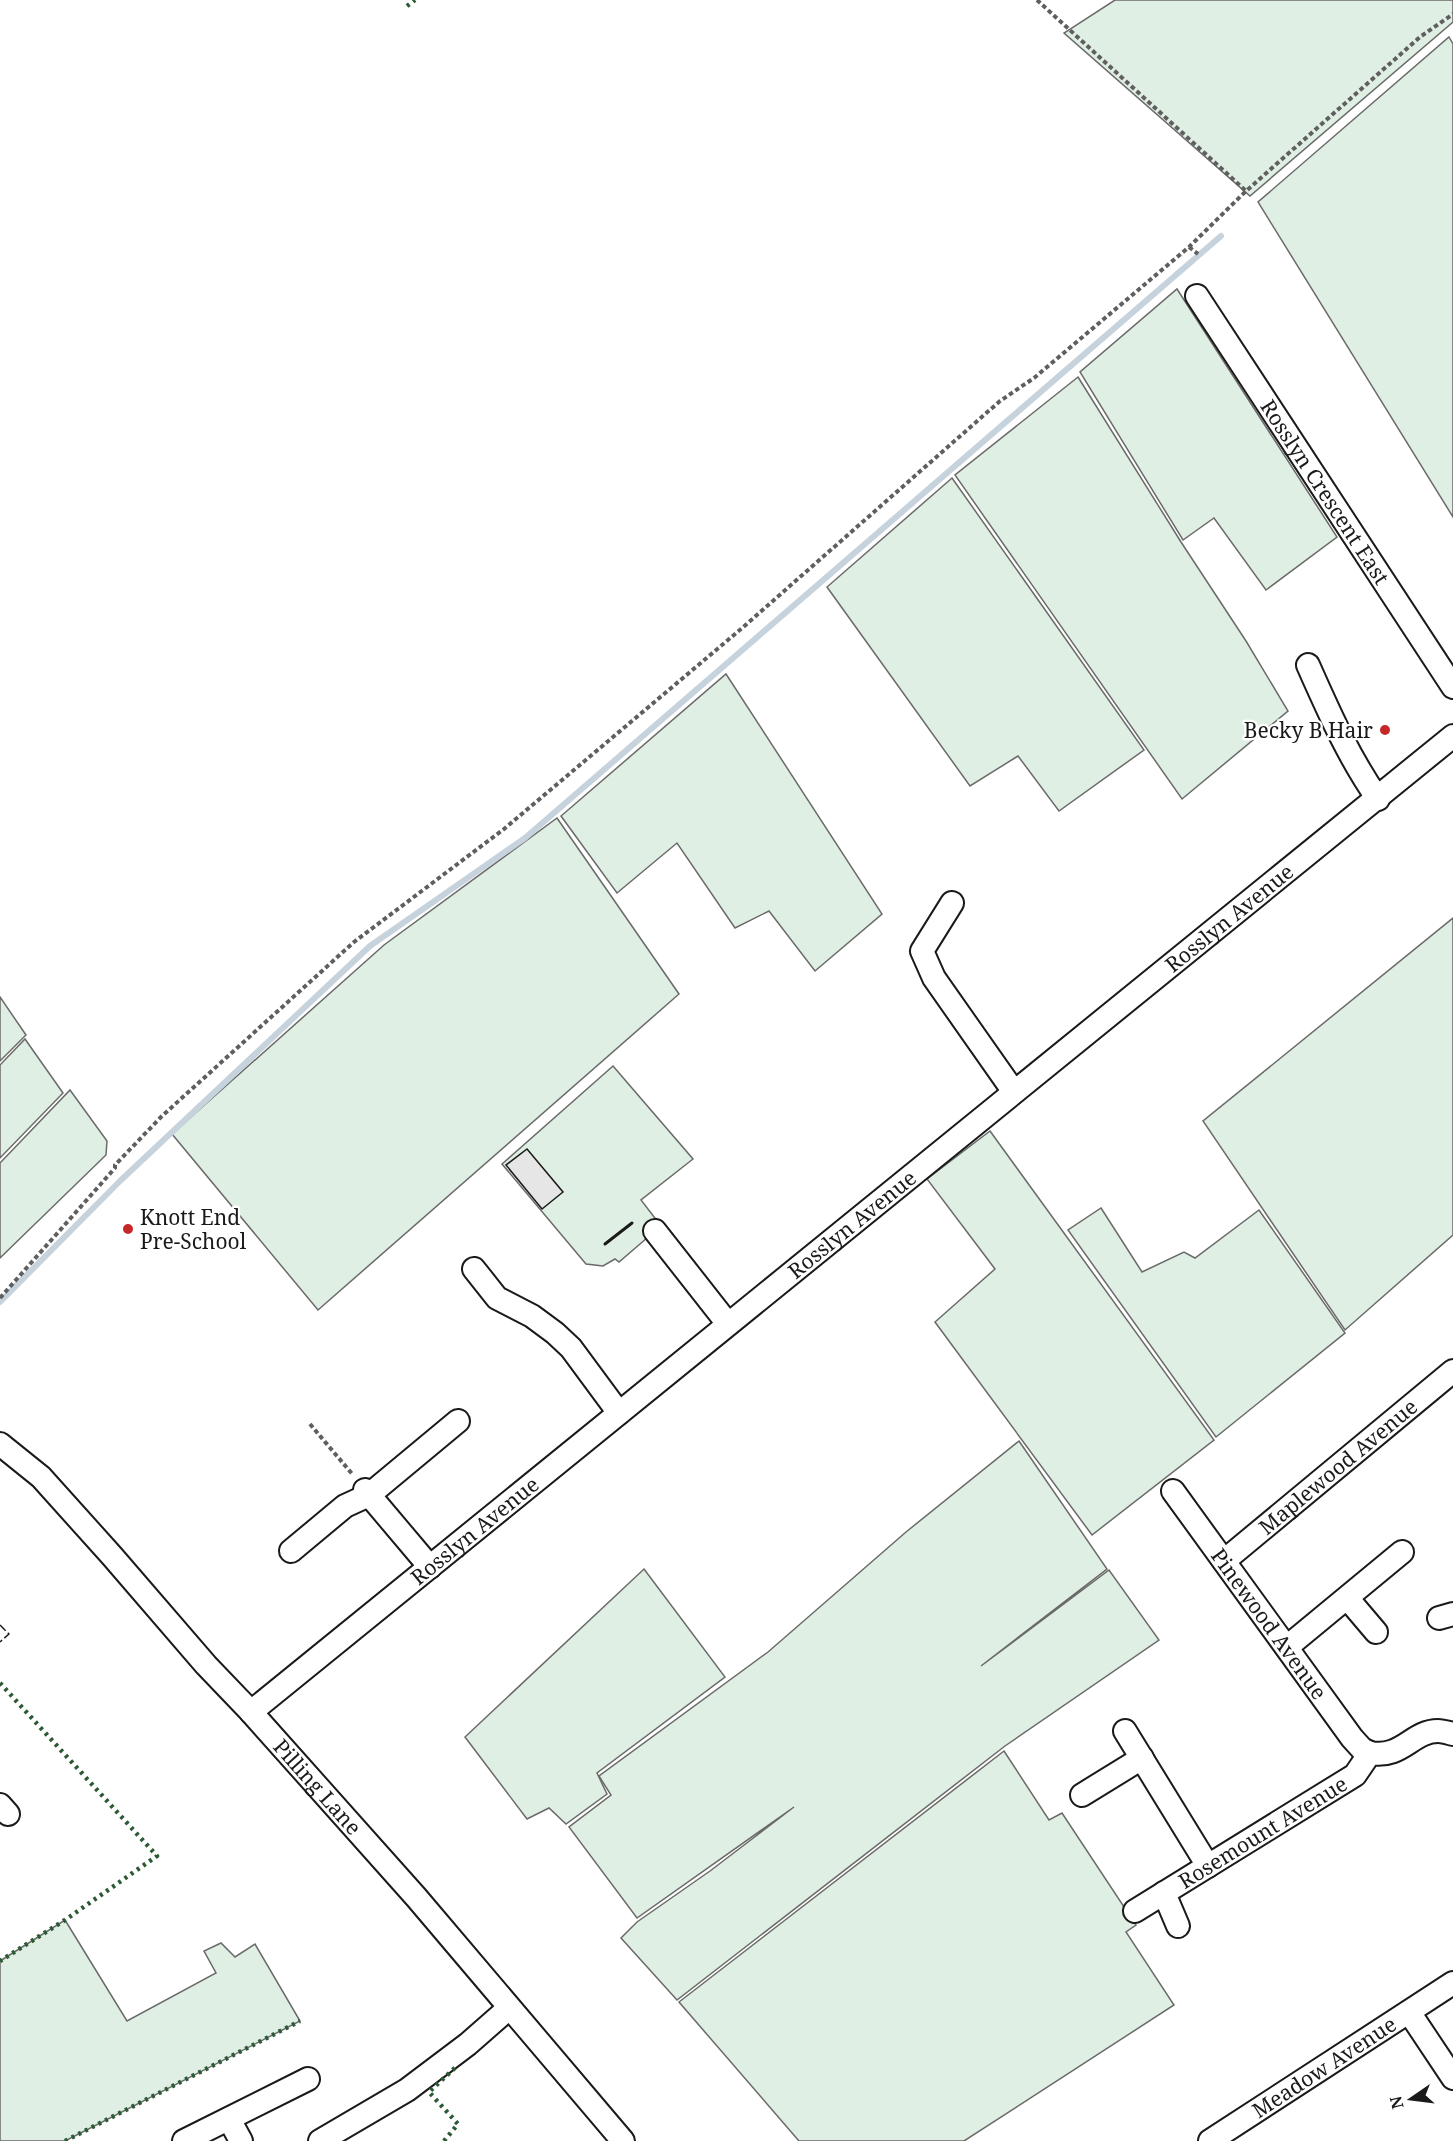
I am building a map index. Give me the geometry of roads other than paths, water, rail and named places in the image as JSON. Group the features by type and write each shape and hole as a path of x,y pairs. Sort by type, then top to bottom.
{"street":[{"name":"Rosslyn Crescent East","path":"1197,296 1453,687"},
{"path":"1308,664 1337,731 1357,769 1378,799"},
{"name":"Rosslyn Avenue","path":"251,1712 1453,736"},
{"path":"952,903 922,951 934,978 1014,1092"},
{"path":"656,1231 728,1324"},
{"path":"474,1269 497,1298 532,1316 571,1348 619,1413"},
{"name":"Maplewood Avenue","path":"1224,1561 1453,1371"},
{"path":"291,1551 345,1506 367,1492 458,1421"},
{"name":"Pilling Lane","path":"0,1444 41,1477 206,1665 251,1712 416,1897 623,2141"},
{"name":"Pinewood Avenue","path":"1173,1491 1352,1738 1362,1749 1370,1753"},
{"path":"367,1492 430,1567"},
{"path":"1287,1647 1348,1599 1402,1552"},
{"path":"1348,1599 1376,1632"},
{"path":"1125,1731 1208,1866"},
{"path":"1370,1753 1381,1755 1393,1753 1423,1735 1438,1731 1453,1734"},
{"name":"Rosemount Avenue","path":"1135,1911 1355,1775 1370,1753"},
{"path":"1082,1794 1142,1758"},
{"name":"Rosemount Avenue","path":"1164,1893 1178,1926"},
{"name":"Meadow Avenue","path":"1210,2141 1453,1983"},
{"path":"320,2141 407,2090 468,2044 509,2008"},
{"name":"Meadow Avenue","path":"1409,2012 1453,2078"},
{"path":"184,2141 308,2079"},
{"path":"229,2119 241,2141"}],"waterway":[{"path":"0,1302 120,1181 370,946 525,838 1221,236"}],"place":[{"name":"Becky B Hair","path":"1385,730"},
{"name":"Knott End Pre-School","path":"128,1229"}]}
